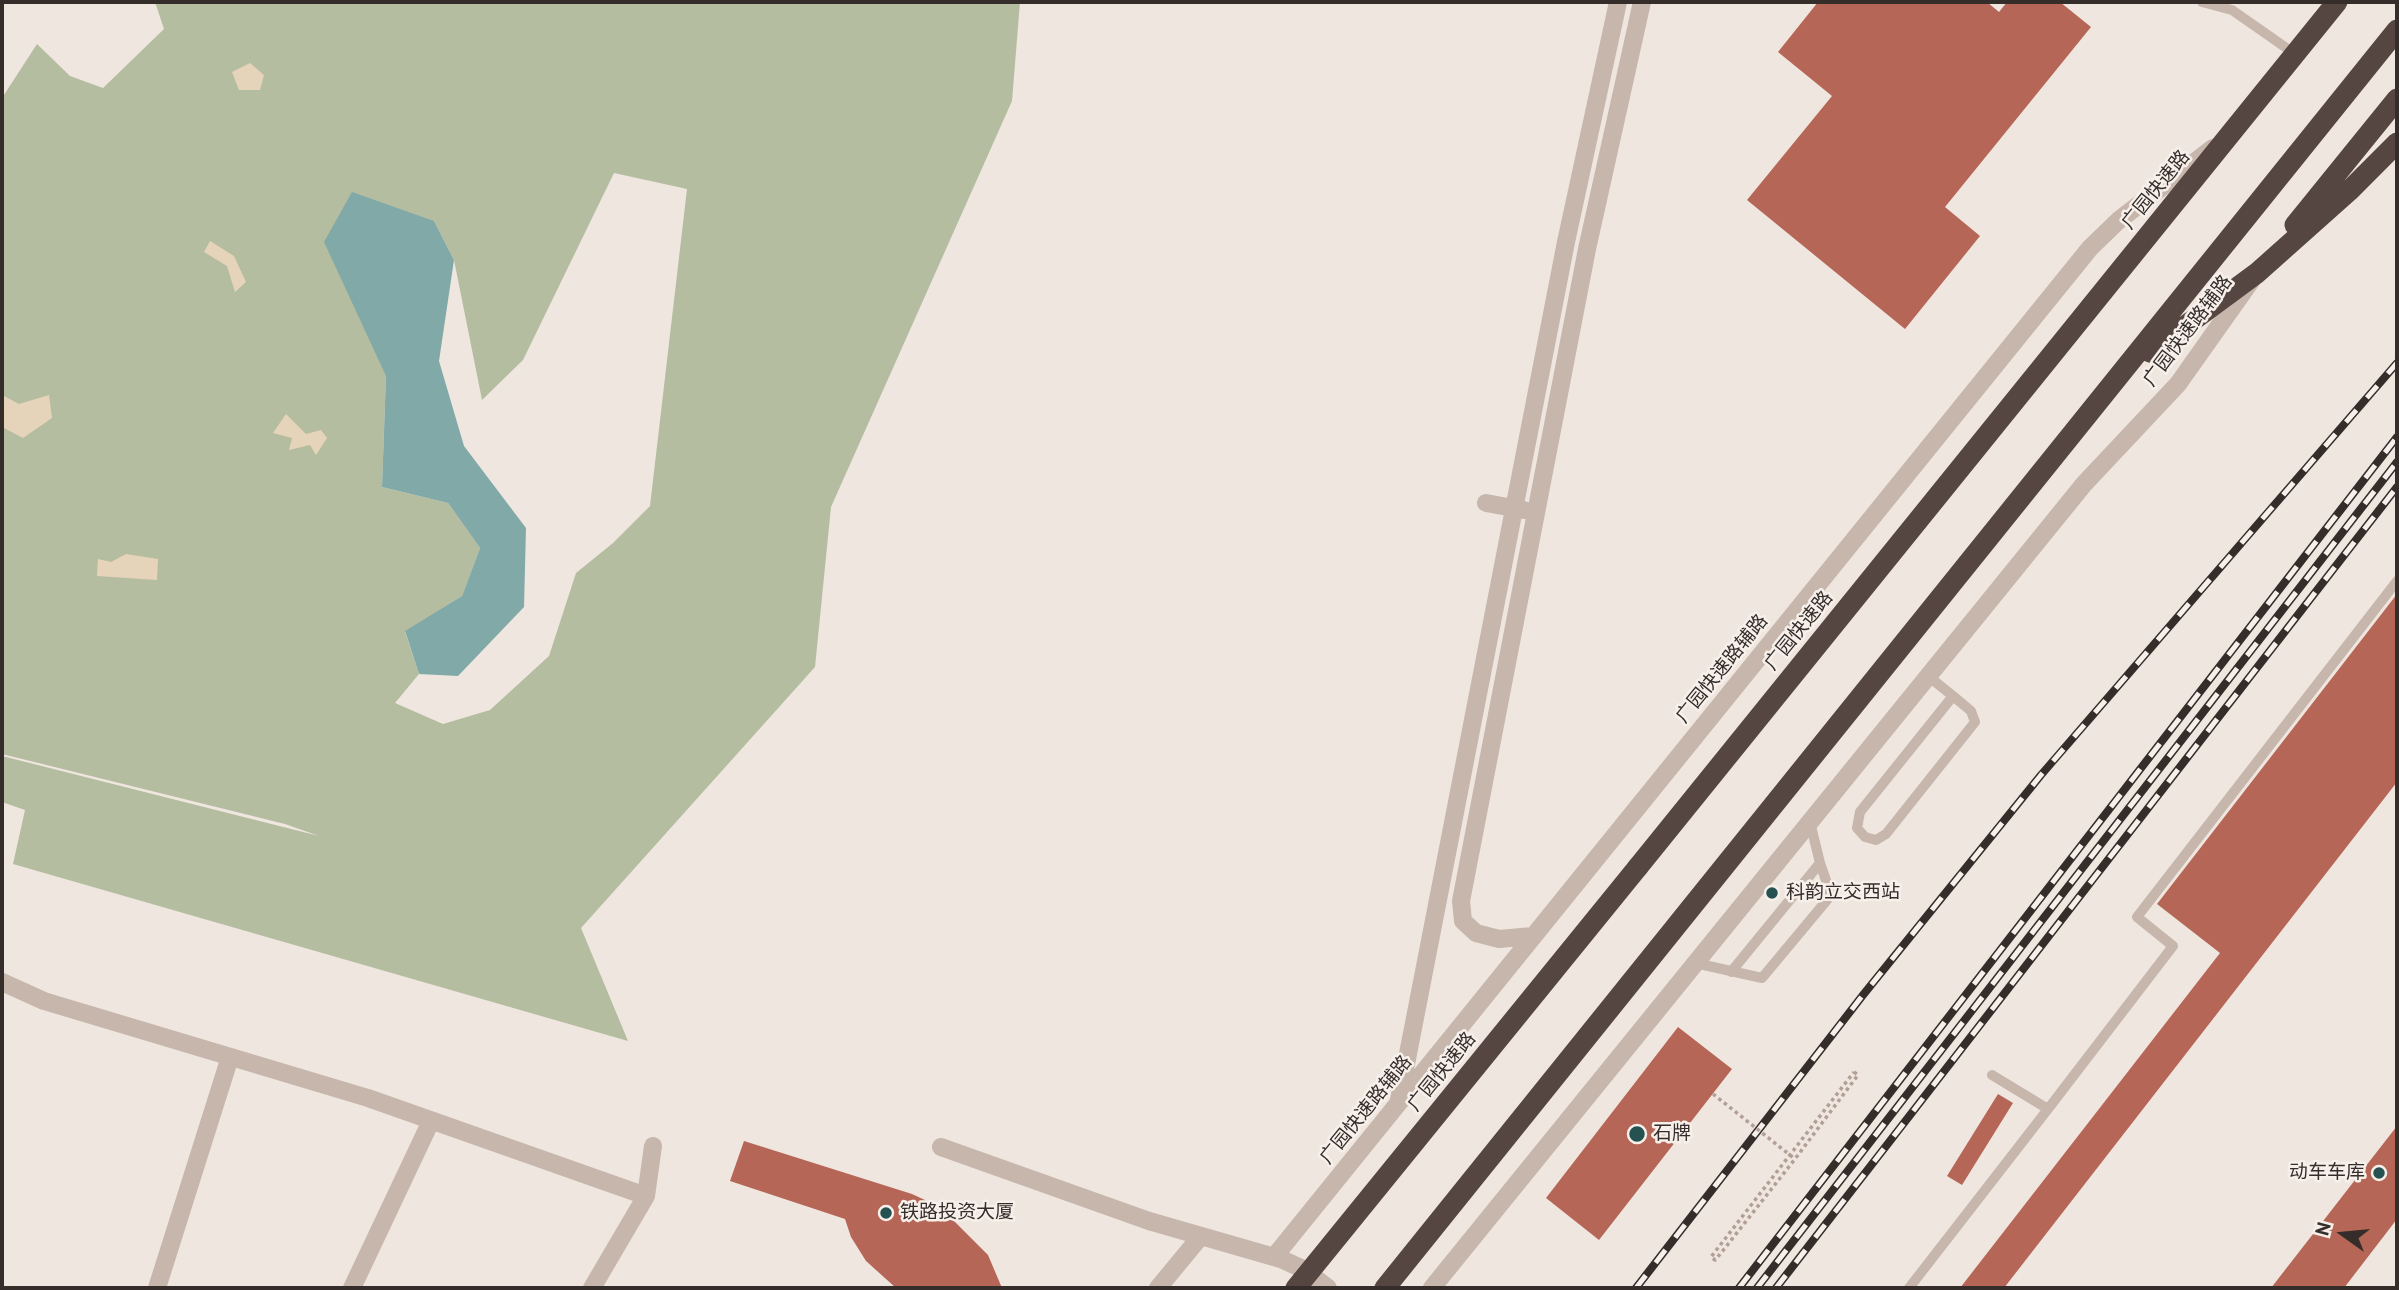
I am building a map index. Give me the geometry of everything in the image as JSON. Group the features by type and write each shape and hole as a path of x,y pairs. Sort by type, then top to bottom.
{"highway":[{"name":"广园快速路","path":"1296,1288 2337,2"},
{"path":"1385,1288 1693,909 2397,30"},
{"path":"2257,273 2397,99"},
{"path":"2126,370 2257,273 2349,191 2397,143"}],"street":[{"path":"1399,1103 1571,215 1618,2"},
{"path":"1533,936 1504,939 1479,935 1465,924 1460,905 1587,249 1642,2"},
{"name":"广园快速路辅路","path":"1274,1257 2090,248 2119,220 2229,135"},
{"name":"广园快速路辅路","path":"1432,1288 2102,462 2183,378 2257,273"},
{"path":"1486,503 1536,513"},
{"path":"2,982 44,1001 431,1121 646,1196"},
{"path":"157,1288 230,1057"},
{"path":"352,1288 431,1121"},
{"path":"592,1288 646,1196 653,1146"},
{"path":"941,1147 1201,1236 1274,1257 1303,1269 1328,1288"},
{"path":"1158,1288 1201,1236"}],"lane":[{"path":"2202,2 2232,10 2295,54"},
{"path":"1909,1288 2173,946 2137,917 2397,581"},
{"path":"1928,676 1953,696 1974,716 1971,728 1886,835 1876,840 1865,837 1857,828 1860,812 1953,696"},
{"path":"1695,963 1760,979 1774,965 1830,895 1810,822"},
{"path":"1731,972 1820,863"},
{"path":"1992,1075 2048,1109"}],"path":[{"path":"1854,1073 1858,1075 1795,1159 1721,1253 1715,1261 1711,1257 1854,1073"},
{"path":"1713,1094 1795,1159"}],"green space":[{"path":"155,2 1020,2 1012,101 831,507 815,667 581,928 628,1041 13,864 25,810 2,802 2,756 319,836 285,824 2,754 2,98 37,44 70,76 103,88 164,29","holes":["614,173 687,189 650,506 613,543 576,573 549,656 490,710 443,724 395,703 419,674 405,632 462,596 480,548 448,503 382,487 386,376 434,221 454,260 482,400 523,360"]}],"sand":[{"path":"250,63 264,75 260,90 239,90 232,72"},
{"path":"210,241 234,256 246,282 235,292 227,266 204,252"},
{"path":"2,395 19,404 49,395 52,418 23,438 2,427"},
{"path":"286,414 306,434 321,430 327,438 316,455 310,445 289,450 292,438 273,433"},
{"path":"126,554 158,559 157,580 97,576 98,559 111,562"}],"water":[{"path":"352,192 434,221 454,260 439,361 464,446 526,528 524,607 458,676 419,674 405,631 462,596 480,548 448,503 382,487 386,376 324,242"}],"building":[{"path":"1818,2 1987,2 1999,12 2007,2 2060,2 2091,27 1945,207 1980,236 1905,329 1747,200 1832,96 1778,52"},
{"path":"2397,594 2397,782 2004,1288 1960,1288 2220,953 2157,904"},
{"path":"1678,1027 1732,1069 1599,1240 1546,1198"},
{"path":"1998,1094 2013,1103 1962,1185 1947,1176"},
{"name":"动车车库","path":"2397,1126 2397,1219 2344,1288 2271,1288"},
{"name":"铁路投资大厦","path":"744,1141 912,1194 940,1207 988,1255 1002,1288 896,1288 866,1261 851,1237 845,1219 730,1181"}],"railway":[{"path":"1636,1288 1863,995 2041,775 2397,363"},
{"path":"1739,1288 2397,437"},
{"path":"1757,1288 2397,462"},
{"path":"1776,1288 2397,487"}],"place":[{"name":"科韵立交西站","path":"1772,893"},
{"name":"石牌","path":"1637,1134"},
{"name":"动车车库","path":"2379,1173"},
{"name":"铁路投资大厦","path":"886,1213"}]}
